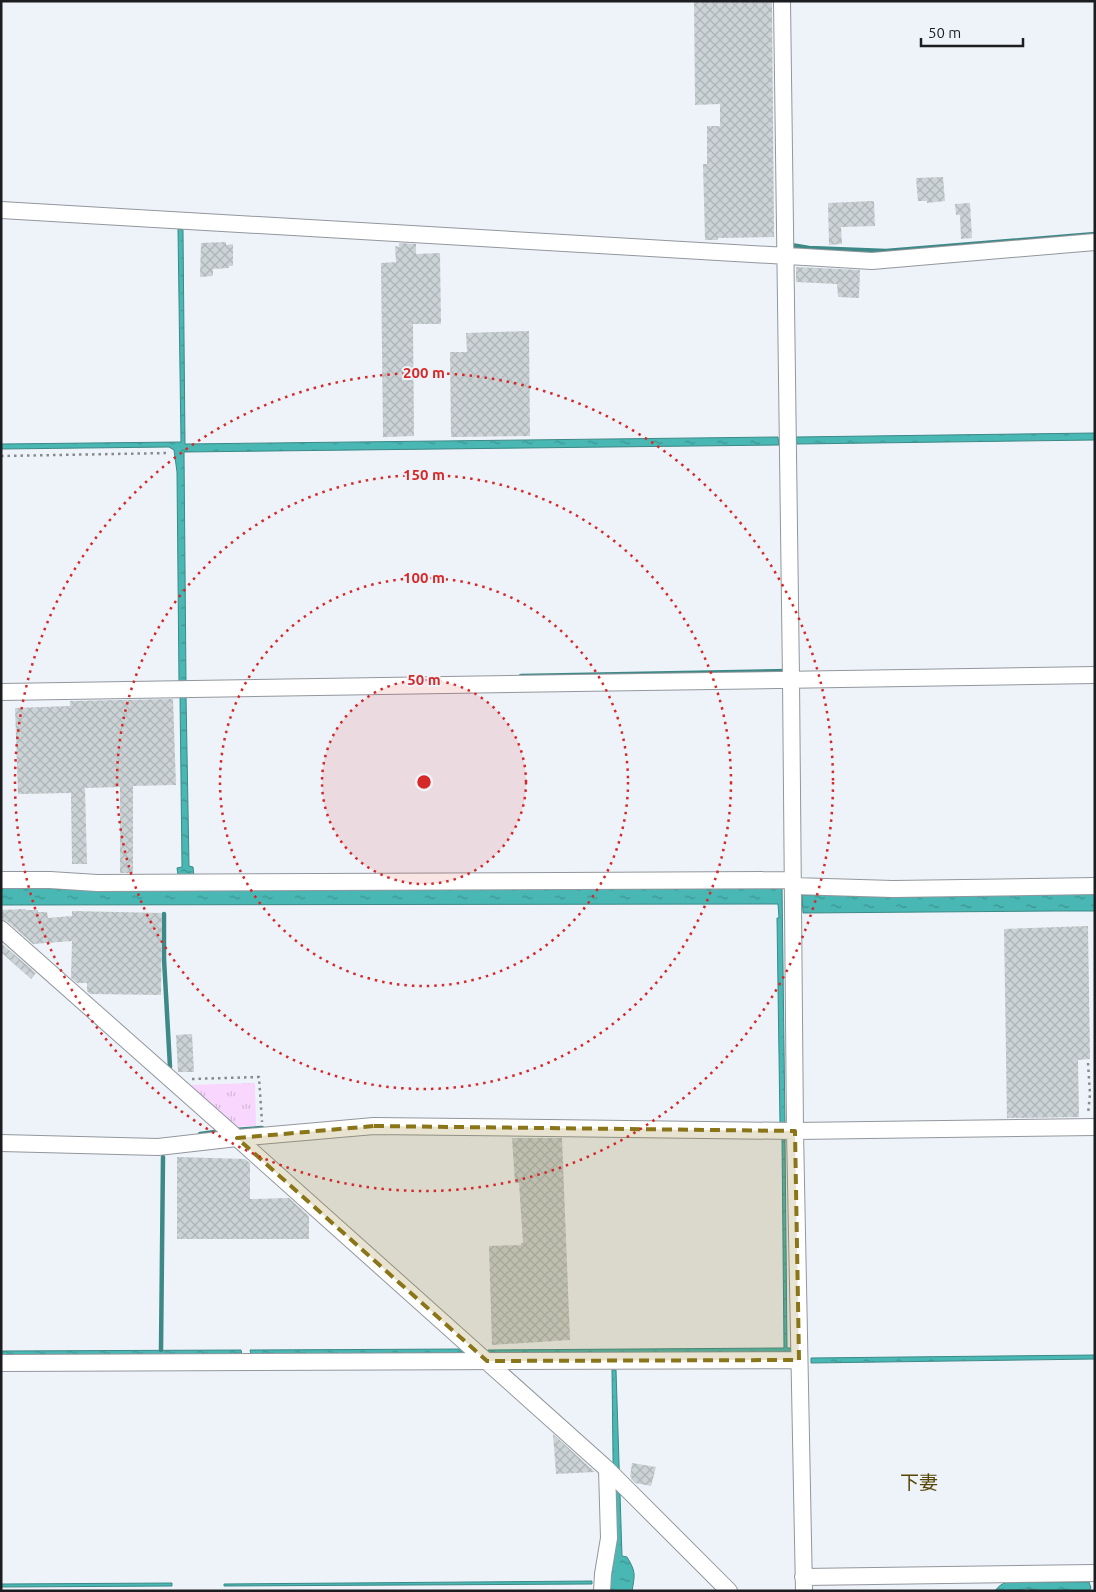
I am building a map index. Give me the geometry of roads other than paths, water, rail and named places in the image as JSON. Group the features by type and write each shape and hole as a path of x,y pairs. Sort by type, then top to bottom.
{"street":[{"path":"782,1 795,1131 803,1584 1095,1573"},
{"path":"1,210 872,261 1095,242"},
{"path":"1,692 1095,674"},
{"path":"1,880 107,883 793,885 893,889 1095,886"},
{"path":"1,929 238,1138 607,1469 730,1591"},
{"path":"1,1143 158,1147 374,1126 795,1131 1091,1127"},
{"path":"1,1363 799,1360"},
{"path":"602,1591 609,1538 607,1469"}],"water":[{"path":"178,229 183,230 185,444 778,437 779,445 184,452 186,683 179,682 177,472 174,450 169,447 1,449 1,444 181,442"},
{"path":"1095,433 1095,440 797,444 796,437"},
{"path":"180,695 186,695 189,866 193,867 194,876 178,875 177,868 182,867"},
{"path":"1,885 782,887 785,1126 780,1124 778,904 1,905"},
{"path":"1095,891 1095,911 803,913 802,895"},
{"path":"782,1138 785,1138 787,1348 791,1348 790,1352 487,1354 488,1350 784,1348"},
{"path":"466,1349 464,1353 251,1354 250,1350"},
{"path":"241,1350 242,1355 1,1355 1,1351"},
{"path":"1095,1355 1095,1359 811,1363 811,1358"},
{"path":"612,1370 616,1370 622,1556 627,1557 632,1566 634,1577 632,1591 608,1591 614,1543"},
{"path":"592,1581 592,1584 224,1586 224,1584"},
{"path":"1011,1582 1089,1582 1091,1588 1089,1591 1038,1591 1028,1589 995,1591 1004,1583"},
{"path":"172,1583 172,1586 1,1587 1,1584"}],"waterway":[{"path":"791,243 791,245 809,248 886,251 1095,234"},
{"path":"521,676 788,671"},
{"path":"164,914 164,959 170,1067"},
{"path":"235,1130 262,1128"},
{"path":"200,1134 222,1131"},
{"path":"161,1350 163,1157"}],"district":[{"name":"下妻","path":"919,1482"}]}
